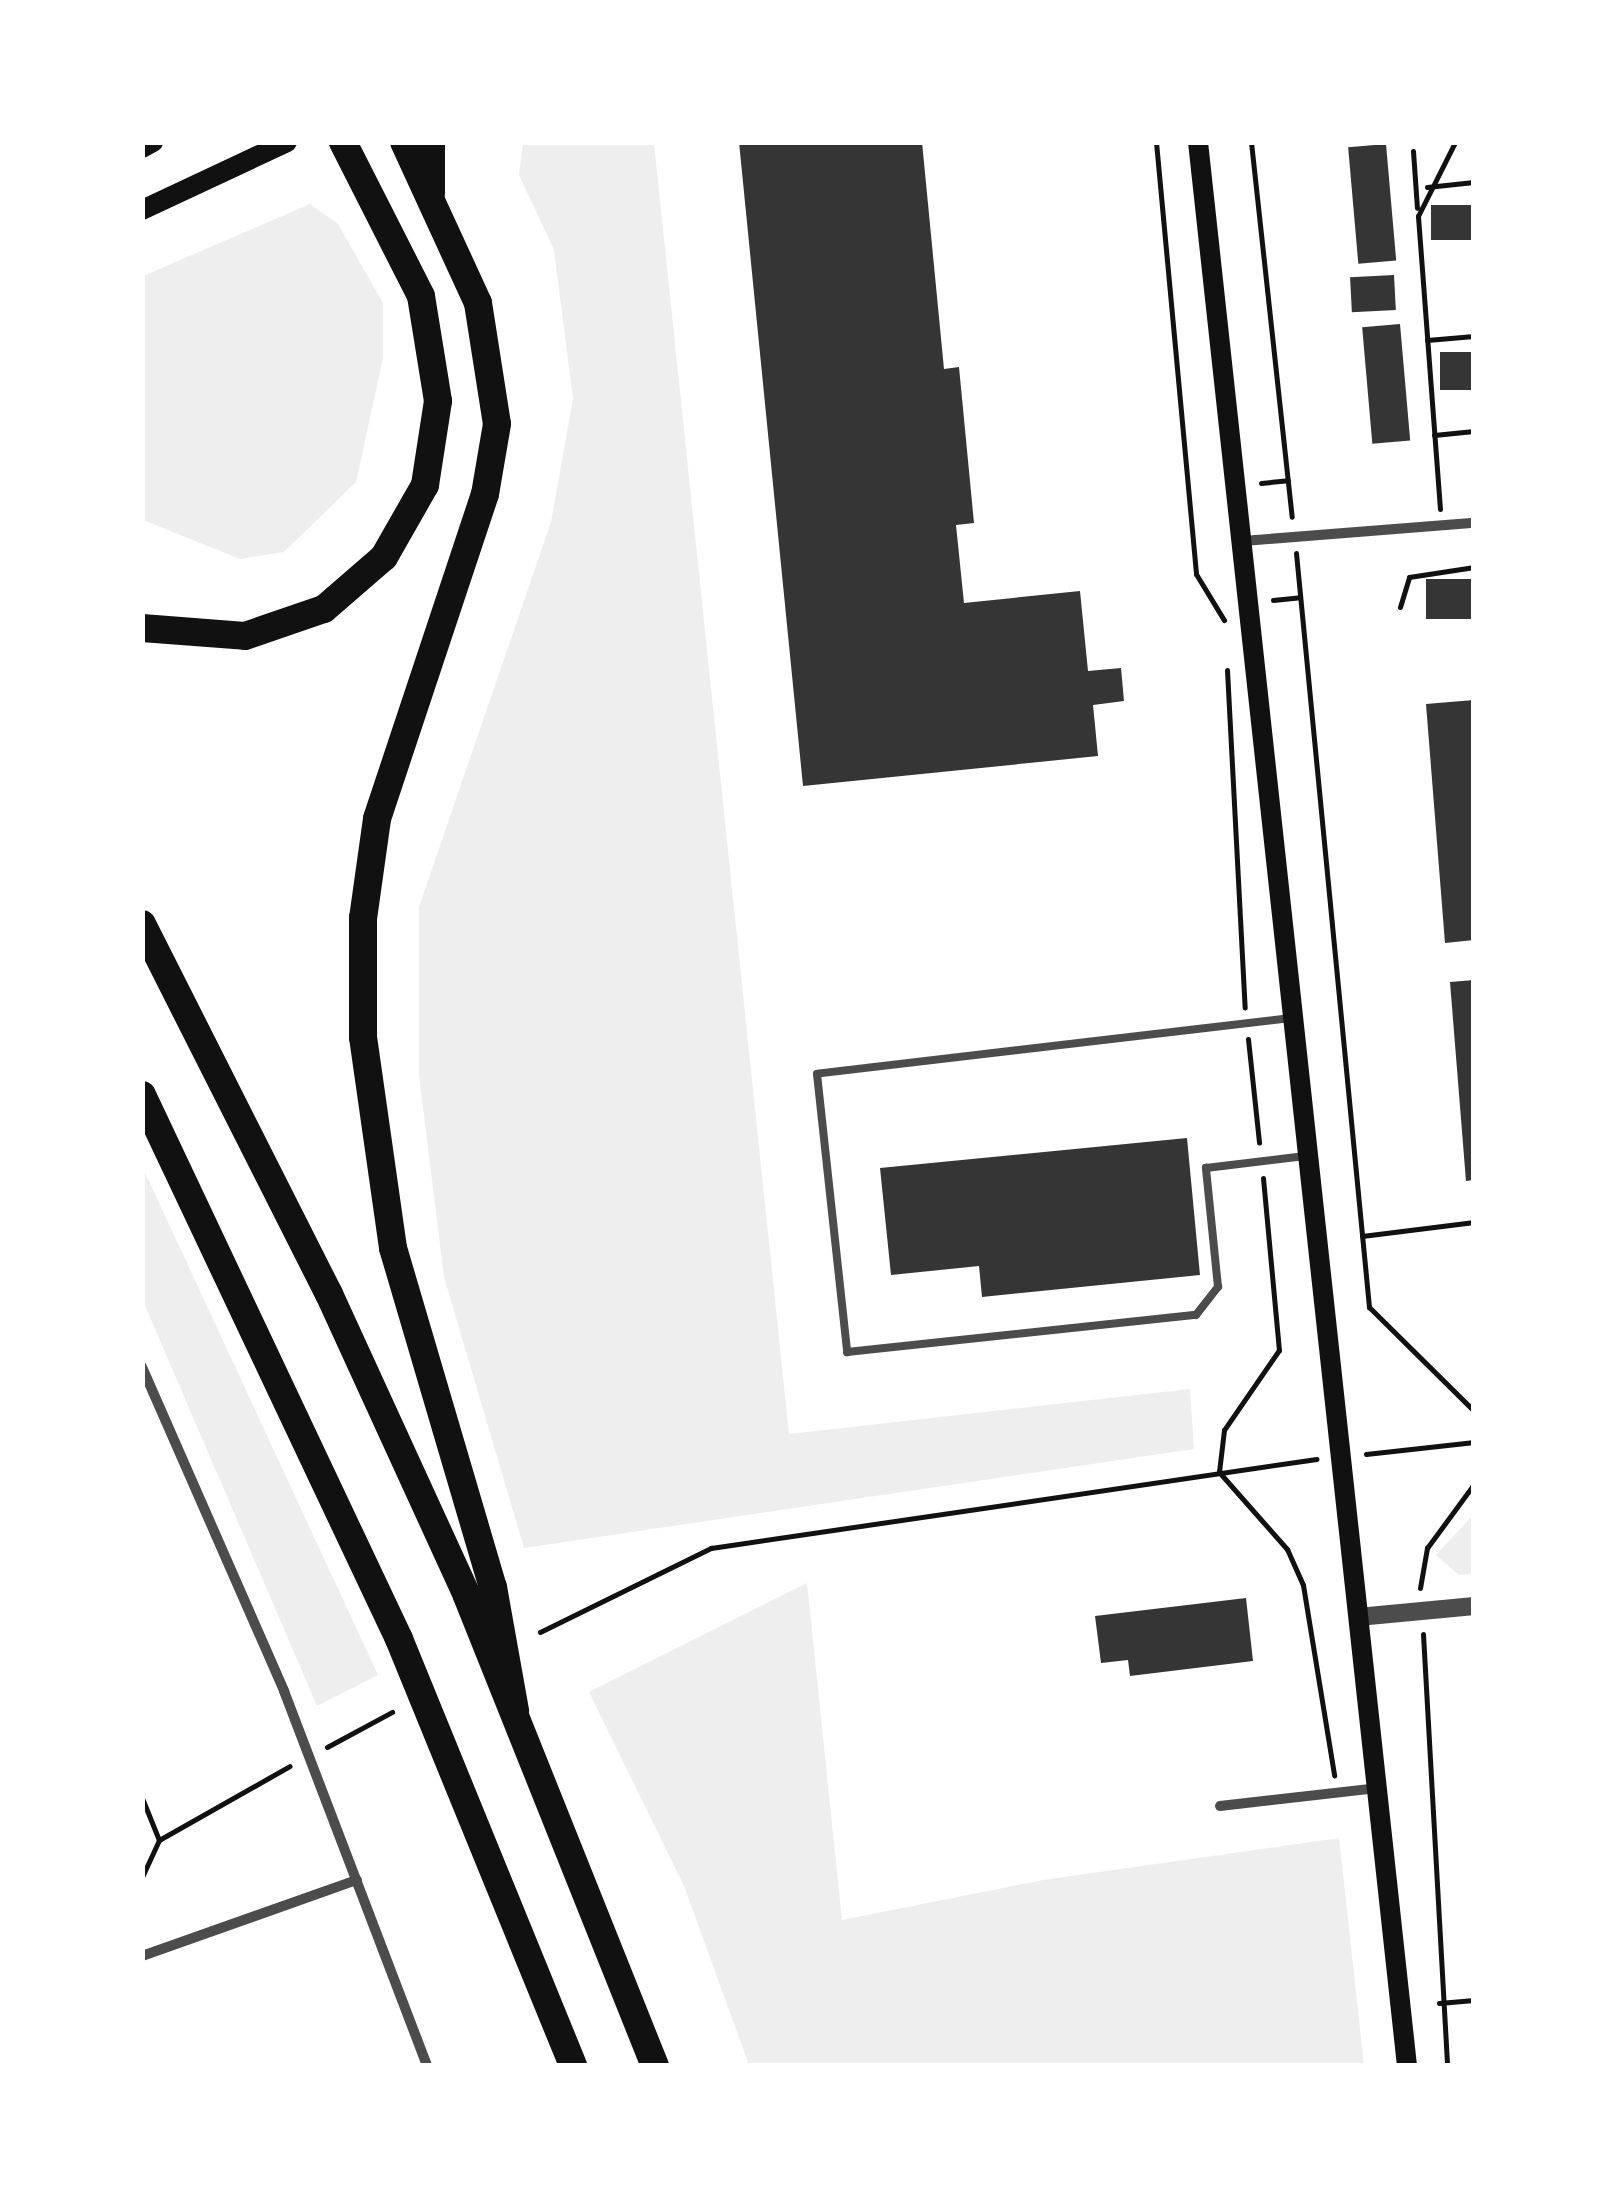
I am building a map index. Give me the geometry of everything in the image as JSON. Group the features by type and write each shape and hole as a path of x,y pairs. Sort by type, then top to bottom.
{"highway":[{"path":"142,628 245,636 324,609 384,557 425,485 438,401 422,296 343,142"},
{"path":"404,142 486,328 497,424 485,494 376,818 360,1001 382,1199 492,1587 515,1710"},
{"path":"431,142 431,199"},
{"path":"142,924 330,1294 515,1710 654,2066"},
{"path":"142,1095 391,1622 573,2066"}],"main road":[{"path":"142,148 153,142"},
{"path":"142,210 287,142"},
{"path":"1198,142 1351,1507 1358,1617 1407,2066"}],"street":[{"path":"1244,541 1474,523"},
{"path":"144,1374 357,1880 427,2066"},
{"path":"1358,1617 1474,1606"},
{"path":"1220,1806 1337,1798 1377,1788"},
{"path":"142,1956 357,1880"}],"lane":[{"path":"1296,1018 818,1074 847,1352 1196,1315 1218,1287 1206,1168 1311,1155"}],"path":[{"path":"1156,142 1196,574 1226,625"},
{"path":"1251,142 1292,515"},
{"path":"1418,216 1427,187 1455,142"},
{"path":"1412,151 1442,526"},
{"path":"1416,188 1474,182"},
{"path":"1426,340 1474,336"},
{"path":"1434,435 1474,431"},
{"path":"1296,558 1370,1307 1474,1411"},
{"path":"1400,608 1409,577 1474,567"},
{"path":"1270,601 1300,596"},
{"path":"1227,662 1246,1023 1279,1350 1224,1430 1219,1472 1287,1549 1303,1585 1337,1798"},
{"path":"1362,1236 1474,1222"},
{"path":"1348,1456 1474,1442"},
{"path":"540,1632 711,1548 1331,1457"},
{"path":"1420,1572 1474,1484"},
{"path":"1425,1655 1439,2003 1447,2066"},
{"path":"326,1747 392,1712"},
{"path":"142,1876 159,1840 290,1766"},
{"path":"142,1798 159,1840"},
{"path":"1439,2003 1474,2000"}],"shaded area":[{"path":"523,143 654,143 789,1434 1190,1389 1194,1449 524,1548 444,1277 419,1075 419,907 551,522 573,399 554,250 519,175"},
{"path":"310,204 338,224 383,303 383,358 356,482 284,552 240,559 143,520 143,276"},
{"path":"142,1166 378,1675 317,1706 143,1301"},
{"path":"1473,1515 1473,1574 1459,1575 1436,1555"},
{"path":"807,1583 842,1920 1043,1880 1339,1838 1364,2065 749,2065 684,1886 589,1692"}],"building":[{"path":"739,142 922,142 944,369 959,367 974,523 956,525 964,603 1080,591 1088,671 1121,668 1124,701 1093,705 1098,756 803,786"},
{"path":"1386,144 1396,261 1358,264 1348,147"},
{"path":"1431,205 1474,205 1474,240 1431,240"},
{"path":"1394,275 1396,310 1352,312 1350,277"},
{"path":"1400,324 1410,441 1372,444 1362,327"},
{"path":"1440,352 1474,352 1474,390 1440,390"},
{"path":"1426,579 1474,579 1474,619 1426,619"},
{"path":"1474,700 1474,940 1445,943 1426,704"},
{"path":"1474,980 1474,1180 1466,1181 1450,982"},
{"path":"1187,1138 1200,1275 982,1297 979,1266 891,1275 880,1168"},
{"path":"1246,1598 1253,1661 1130,1676 1128,1660 1101,1663 1095,1616"}]}
